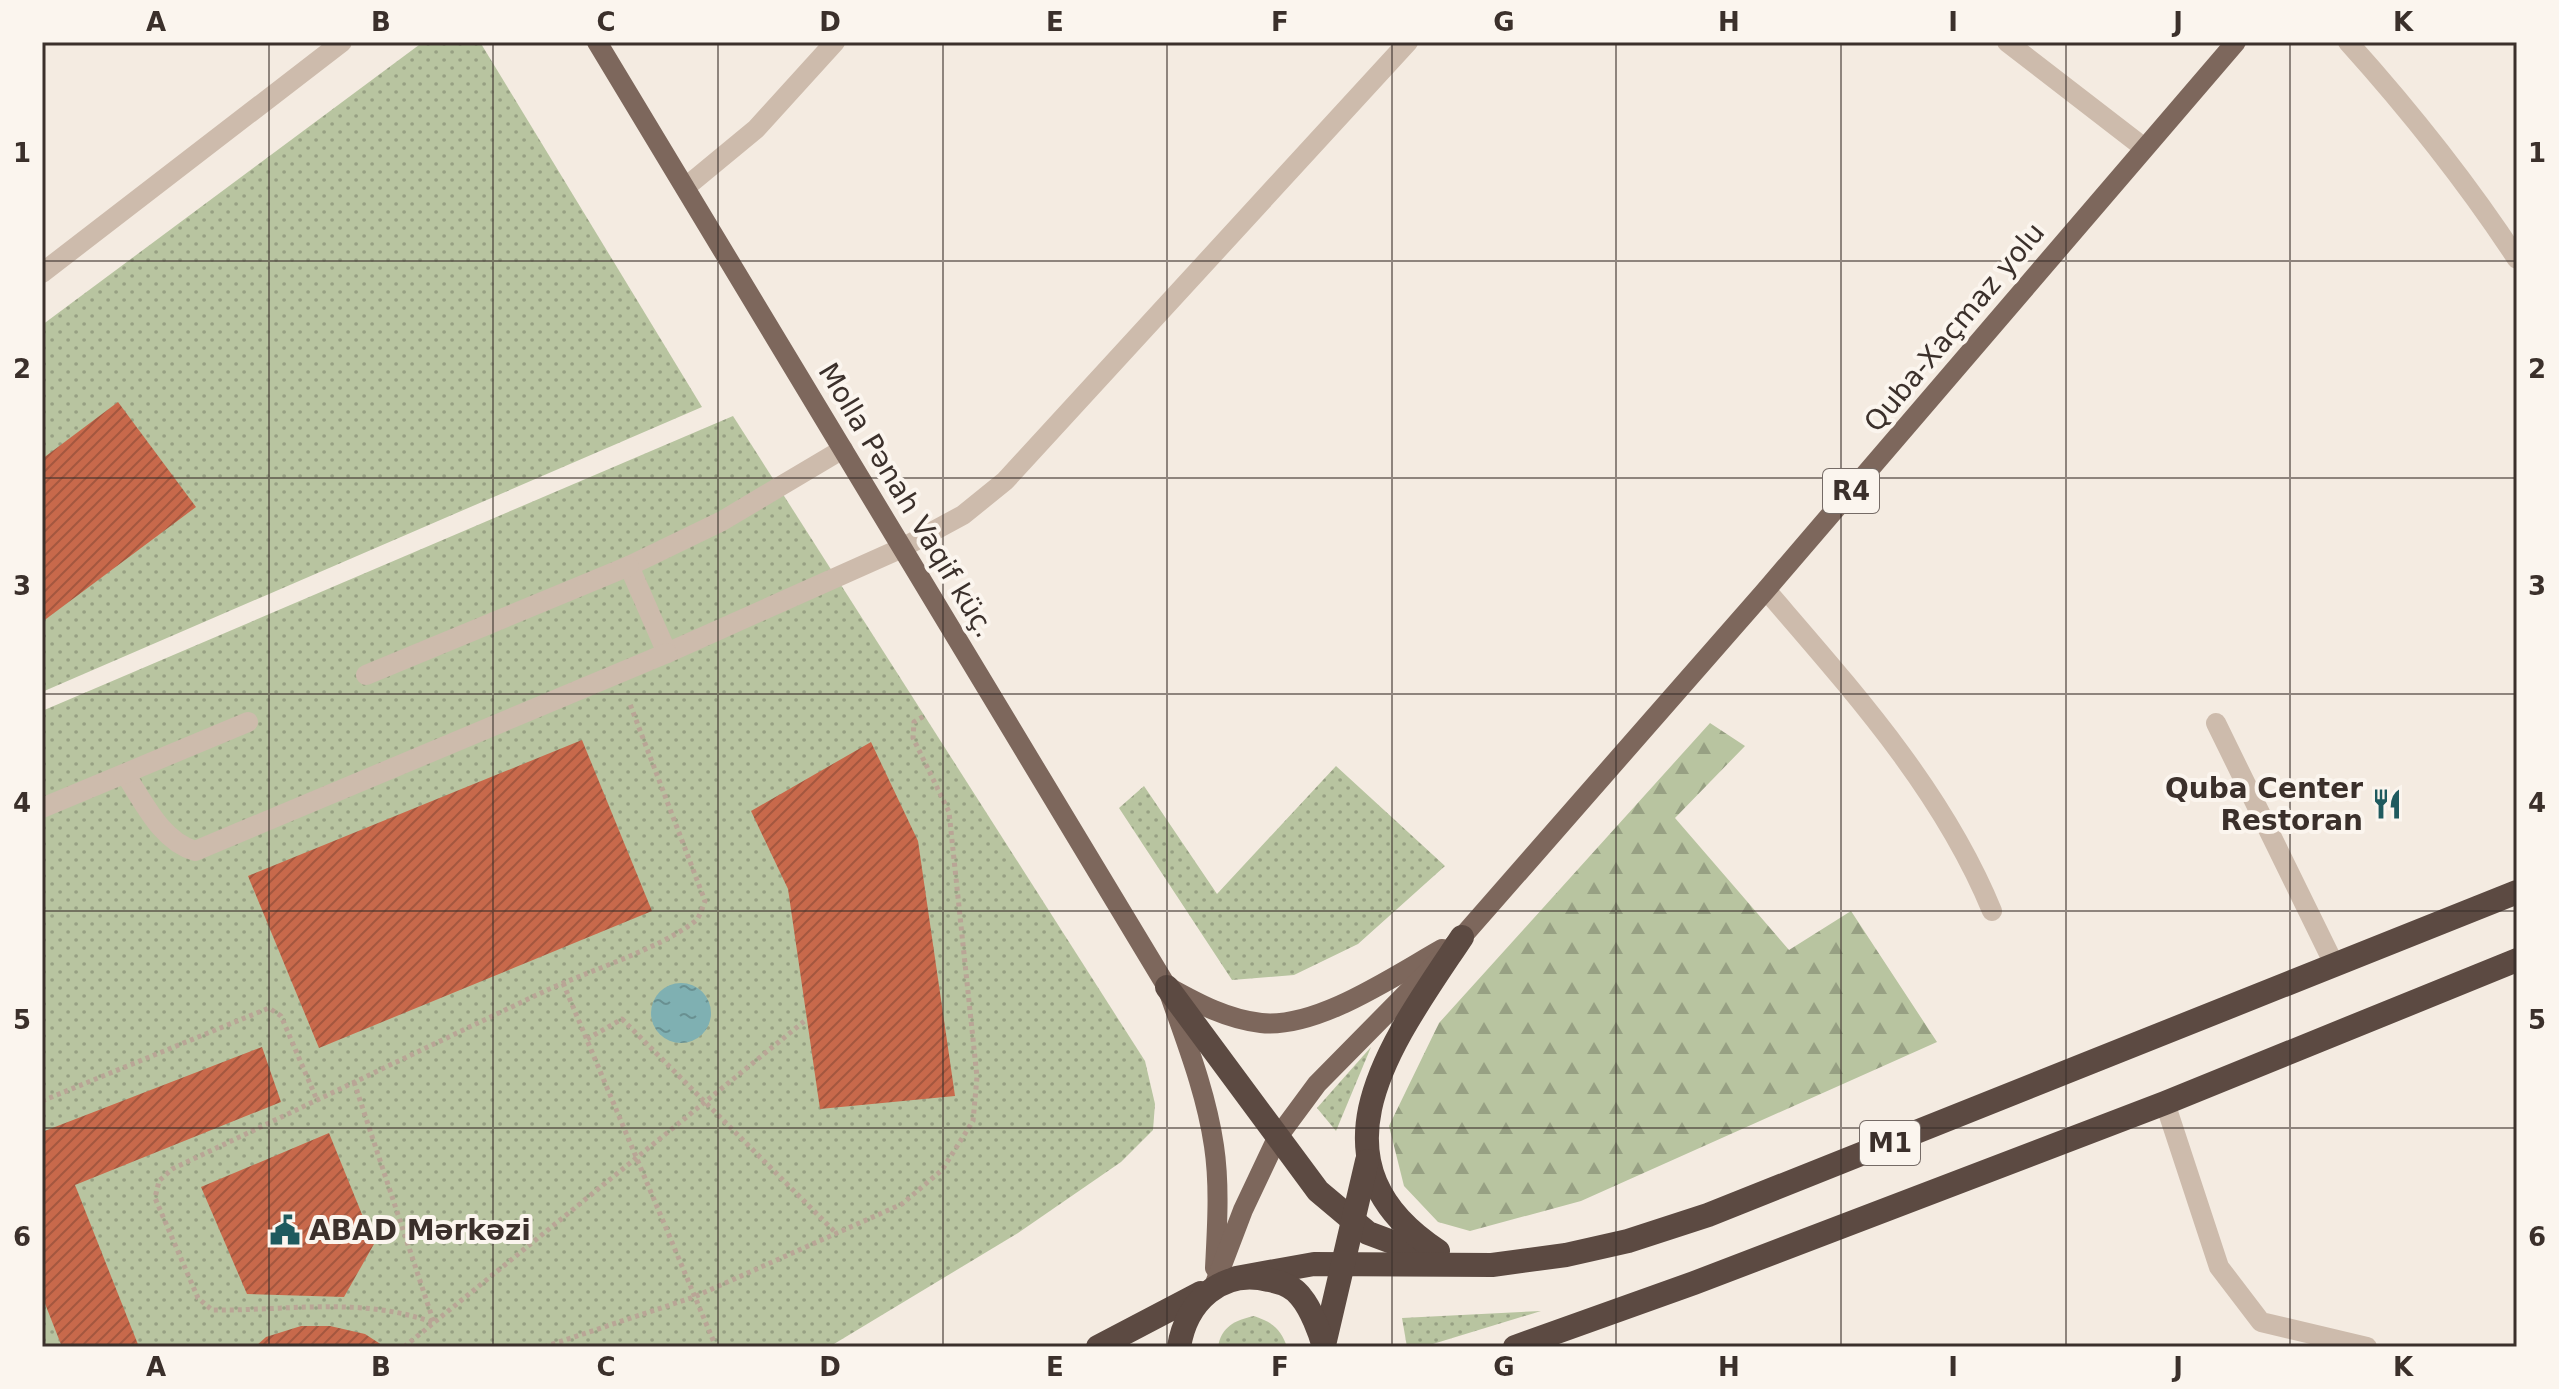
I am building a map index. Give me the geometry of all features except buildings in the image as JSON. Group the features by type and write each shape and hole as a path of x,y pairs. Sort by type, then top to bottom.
{"highway":[{"name":"M1","path":"1098,1347 1225,1282 1275,1269 1342,1264 1460,1266 1566,1255 1628,1241 1708,1215 2517,892"},
{"path":"1324,1346 1342,1264 1355,1223 1367,1159 1365,1132 1370,1102 1385,1065 1416,1007 1462,937"},
{"name":"M1","path":"1515,1347 1680,1289 2165,1103 2517,960"},
{"path":"1167,987 1318,1191 1355,1223 1394,1244 1460,1266"},
{"path":"1367,1159 1377,1186 1394,1214 1421,1240 1460,1266"},
{"path":"1179,1347 1183,1325 1196,1302 1225,1282 1259,1277 1281,1283 1300,1295 1324,1346"}],"main road":[{"name":"Molla Pənah Vaqif küç.","path":"597,42 687,186 1167,987 1200,1086 1214,1146 1225,1282"},
{"name":"Quba-Xaçmaz yolu","path":"1225,1282 1243,1210 1277,1138 1317,1084 1462,937 1766,590 2236,42"},
{"path":"1167,987 1217,1013 1263,1023 1297,1019 1338,1005 1462,937"}],"street":[{"path":"42,273 342,42"},
{"path":"687,186 756,129 835,42"},
{"path":"125,774 166,834 178,846 195,851 667,653 902,548 963,515 1005,481 1408,42"},
{"path":"2007,42 2143,147"},
{"path":"2348,42 2423,125 2478,198 2517,259"},
{"path":"366,675 629,566 733,515 843,449"},
{"path":"629,566 667,653"},
{"path":"1766,590 1876,717 1970,856 1992,911"},
{"path":"42,808 248,722"},
{"path":"2216,723 2335,966"},
{"path":"2165,1103 2219,1267 2261,1322 2367,1347"}],"path":[{"path":"434,1323 400,1310 365,1307 212,1310 198,1298 155,1198 159,1181 172,1169 697,920 705,901 618,673"},
{"path":"549,1346 694,1297 902,1204 942,1170 973,1121 977,1077 949,812 913,738 914,722 924,716"},
{"path":"563,983 716,1347"},
{"path":"42,1101 269,1008 281,1016 317,1100"},
{"path":"587,1039 622,1019 836,1233"},
{"path":"404,1347 807,1019"},
{"path":"354,1082 434,1323"}],"green space":[{"path":"423,42 480,42 702,407 42,692 42,325"},
{"path":"733,416 1145,1061 1155,1104 1153,1130 1121,1162 1018,1233 829,1347 42,1347 42,711"},
{"path":"1710,723 1745,746 1675,818 1789,950 1851,911 1937,1042 1581,1201 1470,1231 1438,1222 1404,1186 1389,1126 1439,1023"},
{"path":"1336,766 1445,866 1358,944 1294,975 1232,980 1119,808 1144,786 1217,894"},
{"path":"1371,1047 1336,1131 1317,1108"},
{"path":"1541,1311 1423,1347 1407,1347 1402,1318"},
{"path":"1254,1316 1275,1327 1287,1347 1218,1347 1222,1334 1230,1326"}],"water":[{"path":"681,983 703,991 711,1013 703,1035 681,1043 659,1035 651,1013 659,991"}],"place":[{"name":"Quba Center Restoran","path":"2387,804"},
{"name":"ABAD Mərkəzi","path":"285,1230"}]}
